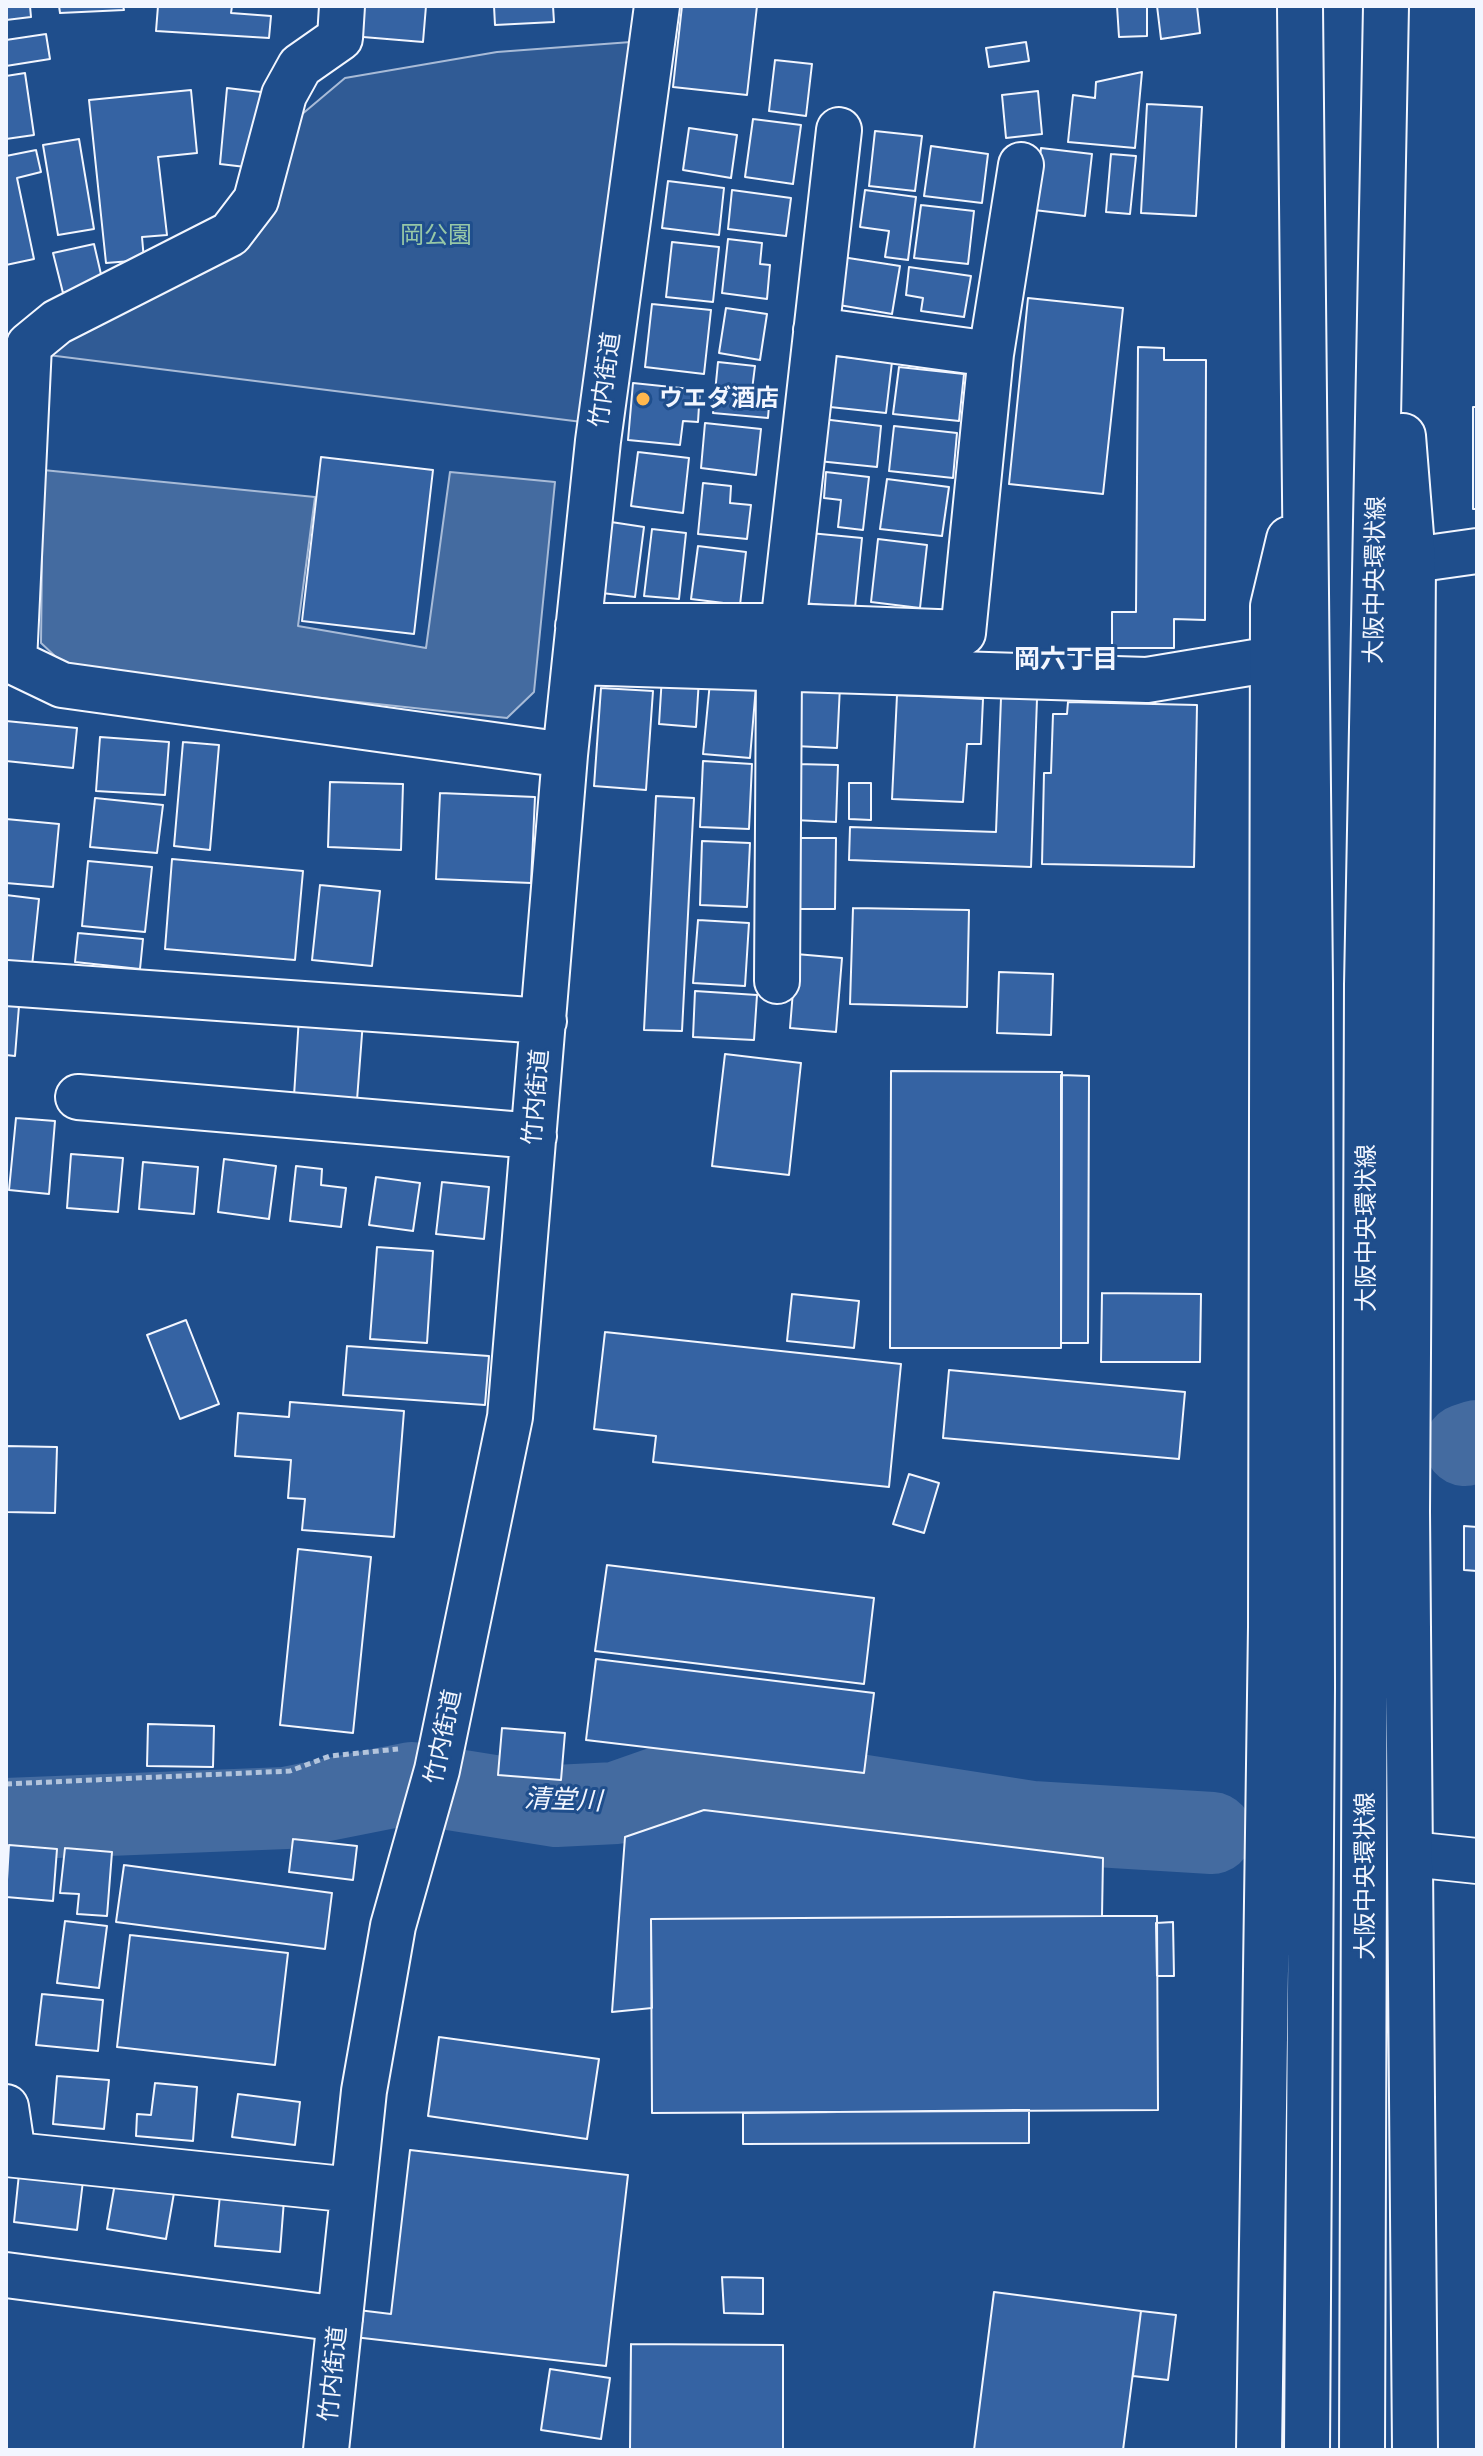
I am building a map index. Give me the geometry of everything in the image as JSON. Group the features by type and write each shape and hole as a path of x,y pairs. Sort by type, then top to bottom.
{"main road":[{"path":"342,6 340,38 300,66 284,95 256,200 230,234 17,340 13,490 14,662 62,685 565,755"},
{"name":"竹内街道","path":"326,2450 364,2091 393,1926 436,1773 510,1417 576,644 598,441 657,6"},
{"path":"1300,6 1310,984 1312,1687 1307,2450"},
{"name":"大阪中央環状線","path":"1362,2450 1367,985 1386,6"},
{"path":"777,981 781,647 839,130"},
{"path":"781,647 963,633 991,354 1021,165"},
{"path":"1384,187 1413,560 1407,1511 1415,2450"},
{"path":"816,330 991,354"},
{"path":"1259,2450 1271,1627 1273,606 1305,474"},
{"path":"1413,560 1477,551"},
{"path":"576,644 781,647 1147,680 1273,659"},
{"path":"6,983 544,1021"},
{"path":"78,1097 534,1136"},
{"path":"1411,1854 1477,1861"},
{"path":"6,2107 10,2154 353,2190"},
{"path":"6,2275 340,2319"}],"path":[{"path":"6,1784 290,1771 330,1756 436,1773"}],"green space":[{"name":"岡公園","path":"631,42 582,422 48,355 48,345 180,281 288,126 345,78 497,52"}],"shaded area":[{"path":"43,470 315,497 298,626 426,648 450,472 555,482 534,692 507,718 71,671 41,643"}],"building":[{"path":"6,6 30,6 31,17 6,20"},
{"path":"59,6 123,6 124,10 60,13"},
{"path":"158,6 232,6 231,13 271,16 269,38 156,31"},
{"path":"353,6 426,6 423,42 351,36"},
{"path":"494,6 553,6 554,22 495,25"},
{"path":"682,6 757,6 747,95 673,87"},
{"path":"1117,6 1147,6 1147,36 1119,37"},
{"path":"1157,6 1197,6 1200,33 1161,39"},
{"path":"46,34 50,59 6,66 6,40"},
{"path":"1026,42 1029,61 989,67 986,48"},
{"path":"775,60 812,64 806,116 769,111"},
{"path":"1142,72 1135,148 1068,142 1073,95 1095,98 1096,82"},
{"path":"25,73 34,135 6,139 6,76"},
{"path":"227,88 261,92 254,168 220,164"},
{"path":"191,90 197,153 158,157 167,235 142,237 144,260 106,263 89,100"},
{"path":"1038,91 1042,134 1006,138 1002,95"},
{"path":"1147,104 1202,107 1196,216 1141,213"},
{"path":"753,119 801,125 793,184 745,177"},
{"path":"689,128 737,135 731,178 683,170"},
{"path":"875,131 922,136 915,191 869,186"},
{"path":"79,139 94,229 58,235 43,145"},
{"path":"931,146 988,154 982,203 924,196"},
{"path":"1041,148 1092,154 1085,216 1034,210"},
{"path":"36,150 41,172 17,178 34,259 6,265 6,156"},
{"path":"1111,154 1136,156 1130,214 1106,212"},
{"path":"668,181 724,188 719,235 662,228"},
{"path":"732,190 791,198 786,236 728,229"},
{"path":"865,190 916,197 908,260 885,257 889,231 860,227"},
{"path":"921,205 974,211 968,264 914,258"},
{"path":"728,239 762,243 760,264 770,265 767,299 722,293"},
{"path":"672,242 719,247 713,302 666,297"},
{"path":"94,244 103,283 63,293 53,253"},
{"path":"842,257 900,266 892,314 833,304"},
{"path":"909,267 971,276 964,317 921,311 923,298 906,295"},
{"path":"1028,298 1123,308 1103,494 1009,484"},
{"path":"652,304 711,310 704,374 645,367"},
{"path":"726,308 767,314 760,360 719,353"},
{"path":"1138,347 1164,348 1164,360 1206,360 1205,620 1174,619 1174,648 1112,648 1112,612 1136,612"},
{"path":"836,356 892,362 886,413 830,407"},
{"path":"718,362 755,366 752,390 770,393 768,418 713,413"},
{"path":"899,367 964,374 959,421 893,414"},
{"path":"633,383 700,390 698,422 683,421 680,445 628,440"},
{"path":"1473,407 1477,407 1477,509 1473,509"},
{"path":"822,419 881,426 877,467 818,461"},
{"path":"705,423 761,429 756,475 701,468"},
{"path":"894,426 957,433 953,478 889,471"},
{"path":"638,452 689,458 683,513 631,506"},
{"path":"321,457 433,470 414,634 302,621"},
{"path":"826,472 869,477 863,530 838,527 841,500 824,498"},
{"path":"887,479 949,487 942,536 880,529"},
{"path":"703,483 731,486 730,503 751,505 747,539 698,534"},
{"path":"611,522 644,527 635,597 602,593"},
{"path":"652,529 686,533 679,599 644,596"},
{"path":"810,533 862,538 855,608 803,603"},
{"path":"878,539 927,545 920,608 871,602"},
{"path":"698,546 746,552 740,605 691,599"},
{"path":"662,676 699,679 696,727 659,724"},
{"path":"710,682 756,686 750,758 703,754"},
{"path":"798,684 840,686 837,748 795,746"},
{"path":"601,688 653,691 646,790 594,786"},
{"path":"897,695 983,699 981,744 967,744 963,802 892,799"},
{"path":"1001,698 1037,699 1031,867 849,860 850,827 996,832"},
{"path":"1068,702 1197,705 1194,867 1042,864 1044,773 1051,773 1053,714 1067,714"},
{"path":"6,721 77,728 73,768 6,761"},
{"path":"100,737 169,742 165,795 96,791"},
{"path":"183,742 219,745 210,850 174,846"},
{"path":"703,761 752,764 749,829 700,827"},
{"path":"797,764 838,765 836,822 794,820"},
{"path":"330,782 403,784 401,850 328,847"},
{"path":"849,783 871,783 871,820 849,819"},
{"path":"440,793 535,797 531,883 436,879"},
{"path":"656,796 694,798 682,1031 644,1030"},
{"path":"95,798 163,805 157,853 90,847"},
{"path":"6,819 59,824 53,887 6,883"},
{"path":"794,838 836,838 835,909 794,909"},
{"path":"702,841 750,843 747,907 700,905"},
{"path":"172,859 303,871 295,960 165,949"},
{"path":"88,861 152,867 145,932 82,926"},
{"path":"320,885 380,891 372,966 312,960"},
{"path":"6,895 39,899 32,966 6,963"},
{"path":"853,908 969,910 967,1007 850,1004"},
{"path":"698,920 749,923 745,986 693,983"},
{"path":"78,933 143,939 140,969 75,962"},
{"path":"796,954 842,958 836,1032 790,1028"},
{"path":"999,972 1053,974 1051,1035 997,1033"},
{"path":"695,991 757,995 754,1040 693,1037"},
{"path":"6,1005 19,1006 15,1056 6,1055"},
{"path":"299,1017 363,1021 357,1100 294,1096"},
{"path":"725,1054 801,1063 789,1175 712,1166"},
{"path":"891,1071 1062,1072 1061,1348 890,1348"},
{"path":"1061,1075 1089,1076 1088,1343 1061,1343"},
{"path":"16,1118 55,1121 49,1194 9,1190"},
{"path":"71,1154 123,1158 118,1212 67,1208"},
{"path":"224,1159 276,1166 269,1219 218,1212"},
{"path":"143,1162 198,1167 194,1214 139,1209"},
{"path":"296,1166 322,1169 321,1185 346,1188 341,1227 290,1221"},
{"path":"376,1177 420,1183 413,1231 369,1225"},
{"path":"442,1182 489,1187 484,1239 436,1234"},
{"path":"377,1247 433,1251 427,1343 370,1339"},
{"path":"1102,1293 1201,1294 1200,1362 1101,1362"},
{"path":"792,1294 859,1301 854,1348 787,1341"},
{"path":"186,1320 219,1404 180,1419 147,1335"},
{"path":"605,1332 901,1364 889,1487 653,1462 656,1436 594,1429"},
{"path":"347,1346 489,1356 485,1405 343,1395"},
{"path":"949,1370 1185,1392 1179,1459 943,1438"},
{"path":"290,1402 404,1411 394,1537 302,1530 305,1499 288,1498 291,1460 235,1456 238,1413 289,1417"},
{"path":"6,1446 57,1447 55,1513 6,1512"},
{"path":"909,1474 939,1483 924,1533 893,1524"},
{"path":"1464,1526 1477,1527 1477,1571 1464,1570"},
{"path":"298,1549 371,1557 353,1733 280,1725"},
{"path":"607,1565 874,1598 864,1684 595,1651"},
{"path":"596,1659 874,1693 864,1773 586,1740"},
{"path":"148,1724 214,1726 213,1767 147,1766"},
{"path":"502,1728 565,1733 561,1780 498,1775"},
{"path":"704,1810 1103,1858 1102,1916 651,1919 652,2008 612,2012 625,1837"},
{"path":"293,1839 357,1846 353,1880 289,1872"},
{"path":"9,1845 57,1849 53,1901 6,1897"},
{"path":"65,1848 112,1852 107,1916 77,1914 79,1894 60,1893"},
{"path":"124,1865 332,1893 325,1949 116,1922"},
{"path":"1157,1916 1158,2110 652,2113 651,1919"},
{"path":"65,1921 107,1926 99,1988 57,1983"},
{"path":"1173,1922 1174,1976 1157,1976 1156,1923"},
{"path":"130,1935 288,1953 275,2065 117,2047"},
{"path":"42,1994 103,2000 98,2051 36,2045"},
{"path":"439,2037 599,2059 587,2139 428,2116"},
{"path":"57,2076 109,2080 104,2129 53,2124"},
{"path":"155,2083 197,2087 193,2141 136,2136 137,2114 151,2115"},
{"path":"238,2094 300,2102 295,2145 232,2137"},
{"path":"1029,2110 1029,2143 743,2144 743,2113"},
{"path":"410,2150 628,2175 606,2366 354,2337 358,2310 391,2314"},
{"path":"19,2174 83,2181 77,2230 14,2222"},
{"path":"115,2183 174,2193 166,2239 107,2229"},
{"path":"220,2195 284,2200 280,2252 215,2246"},
{"path":"722,2277 763,2278 763,2314 724,2313"},
{"path":"994,2292 1141,2311 1123,2450 974,2450"},
{"path":"1141,2311 1176,2315 1168,2380 1133,2376"},
{"path":"631,2344 783,2345 783,2450 630,2450"},
{"path":"550,2369 610,2378 601,2439 541,2430"}],"waterway":[{"name":"清堂川","path":"1465,1445 1477,1441"},
{"name":"清堂川","path":"6,1819 286,1808 412,1783 556,1806 616,1803 690,1777 852,1794 1032,1822 1212,1833"}],"place":[{"name":"ウエダ酒店","path":"643,399"}],"district":[{"name":"岡六丁目","path":"1066,661"}]}
